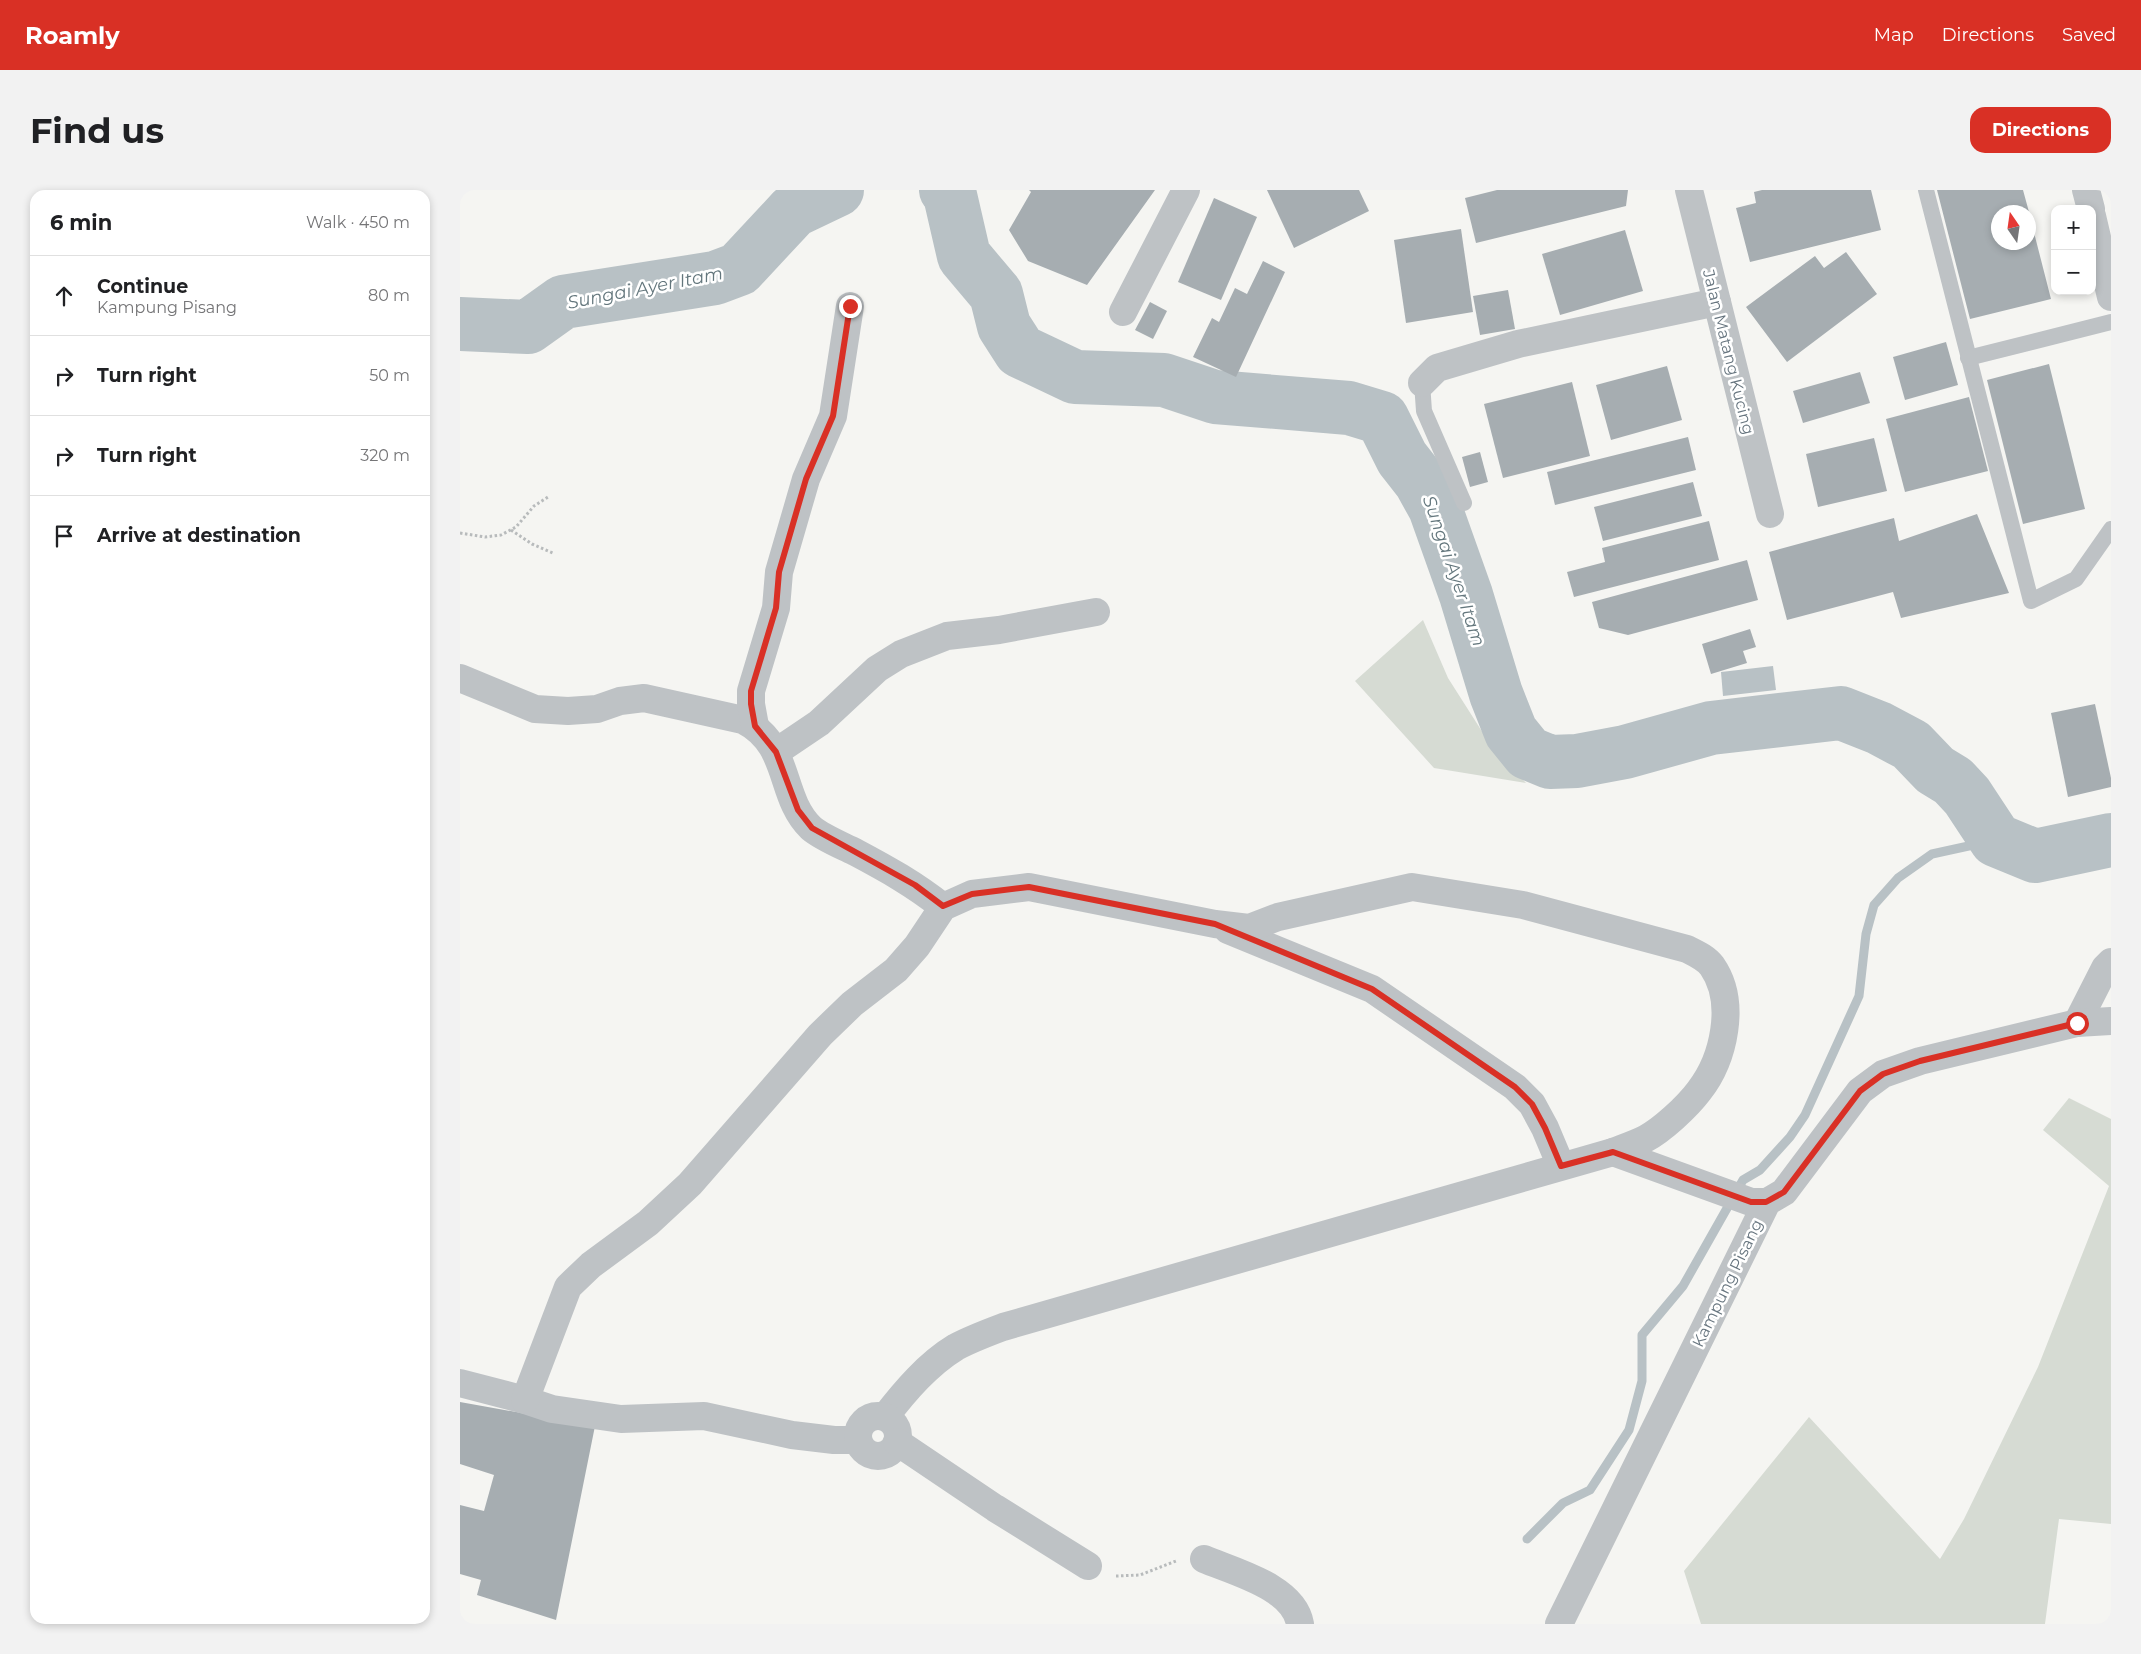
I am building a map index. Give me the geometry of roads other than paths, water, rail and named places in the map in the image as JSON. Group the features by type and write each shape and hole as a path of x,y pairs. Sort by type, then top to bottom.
{"street":[{"path":"1123,312 1186,190"},
{"name":"Jalan Matang Kucing","path":"1689,190 1770,514"},
{"path":"2086,190 2090,205"},
{"path":"2096,233 2111,297"},
{"path":"1422,383 1437,368 1518,344 1717,302"},
{"path":"755,726 751,691 776,608 779,572 806,479 833,416 850,306"},
{"path":"776,752 819,723 877,669 901,654 946,636 999,630 1096,612"},
{"path":"460,678 534,709 597,710 620,702 644,698 743,720 755,726 776,752 798,810 812,828 915,885 943,906"},
{"path":"525,1400 568,1287 598,1260 648,1223 690,1184 820,1035 852,1004 896,970 917,946 943,906 972,894 1029,887 1215,924 1249,928 1278,917 1412,887 1523,905 1687,949 1702,956 1712,966 1725,995 1725,1026 1718,1056 1699,1090 1676,1114 1646,1138 1613,1152 1003,1327 956,1347 934,1364 905,1392 885,1417"},
{"path":"1215,924 1372,989 1494,1072 1515,1087 1532,1104 1545,1128 1561,1166"},
{"path":"2077,1023 2105,968 2111,962"},
{"name":"Kampung Pisang","path":"1559,1624 1744,1198 1784,1192 1860,1091 1883,1074 1920,1061 2077,1023 2111,1021"},
{"path":"1613,1152 1744,1198"},
{"path":"460,1383 552,1409 621,1419 704,1416 792,1435 834,1440 858,1440"},
{"path":"878,1416 885,1417 896,1426 898,1432 897,1442 892,1451 879,1457 861,1448 858,1440 859,1430 866,1420 878,1416"},
{"path":"897,1442 1088,1566"},
{"path":"1204,1559 1260,1582 1286,1599 1298,1614 1300,1624"}],"lane":[{"path":"1926,190 2031,601 2076,579 2111,529"},
{"path":"1968,358 2111,322"},
{"path":"1422,383 1424,411 1464,503"}],"waterway":[{"name":"Sungai Ayer Itam","path":"460,324 528,327 563,302 715,278 739,269 793,211 837,190"},
{"name":"Sungai Ayer Itam","path":"946,190 949,191 964,256 996,294 1004,326 1020,351 1075,377 1164,380 1215,397 1349,408 1382,418 1402,458 1420,481 1435,508 1466,595 1496,694 1511,732 1528,753 1550,762 1577,761 1625,752 1711,728 1841,713 1879,728 1911,745 1935,770 1953,781 1967,796 1996,840 2035,856 2111,840"},
{"name":"Sungai Ayer Itam","path":"1527,1539 1563,1503 1590,1490 1629,1430 1642,1381 1642,1335 1683,1286 1743,1180 1760,1170 1790,1137 1805,1115 1859,996 1866,934 1874,905 1898,878 1932,854 1996,840"}]}
